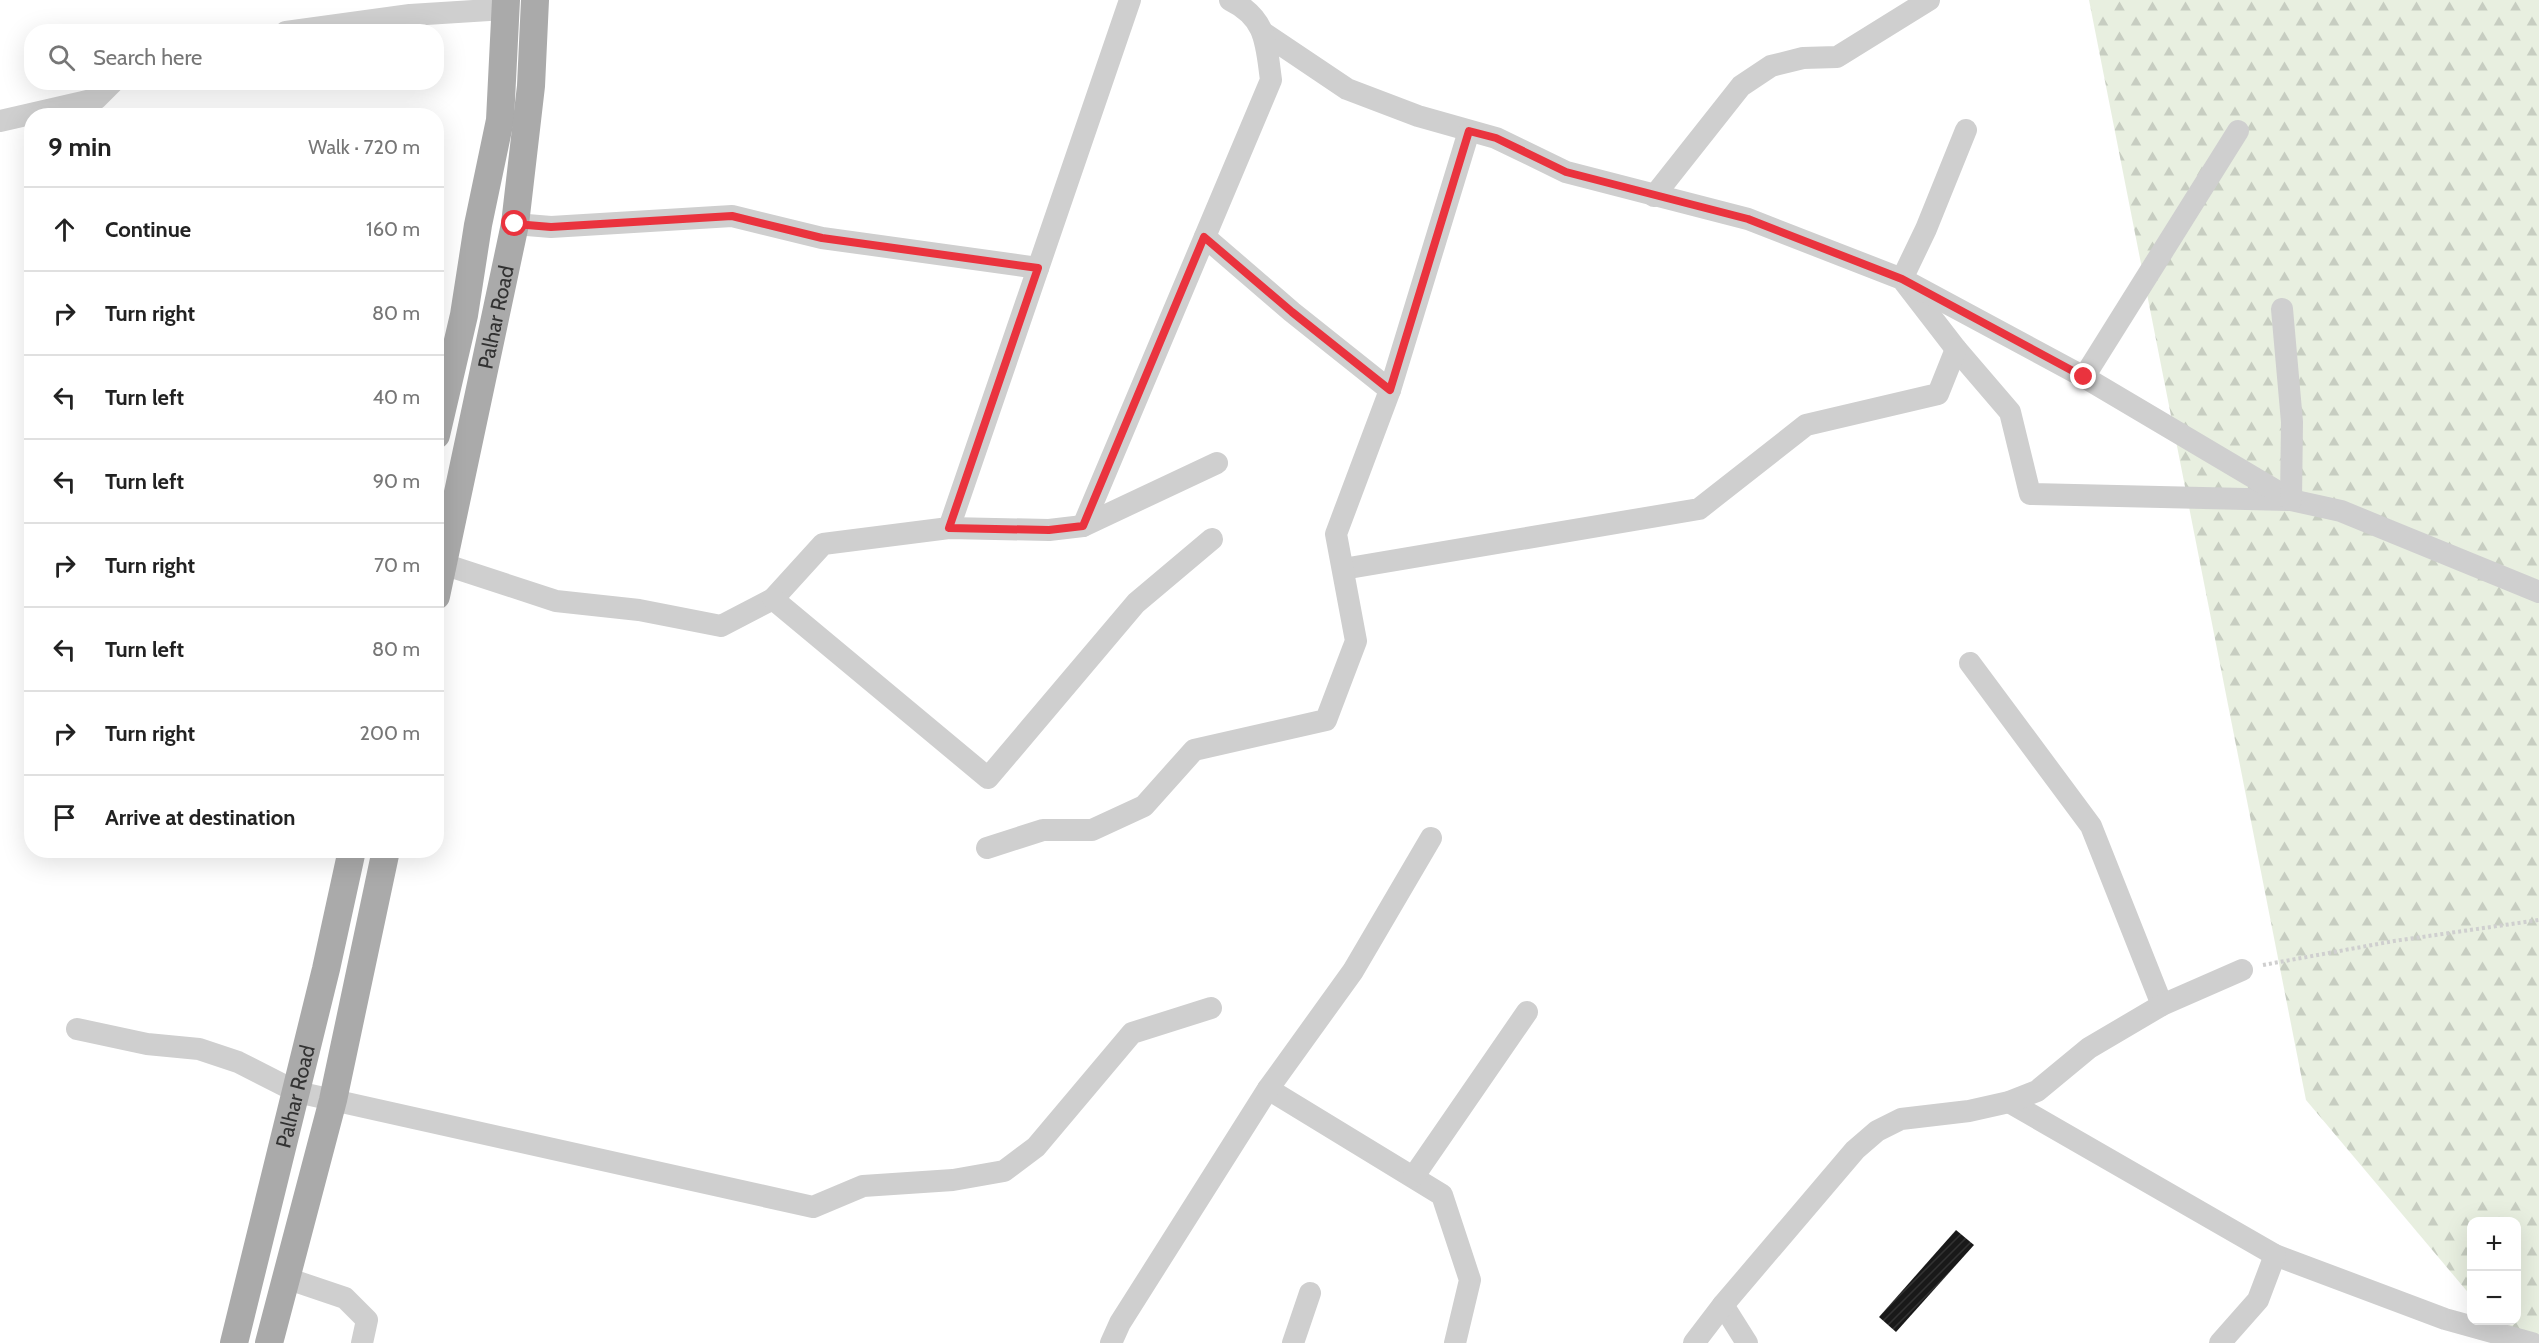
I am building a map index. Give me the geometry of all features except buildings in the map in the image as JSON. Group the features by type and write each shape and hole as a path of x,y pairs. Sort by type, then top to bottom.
{"main road":[{"name":"Palhar Road","path":"444,559 515,224 531,86 535,0"},
{"name":"Palhar Road","path":"444,401 464,315 478,225 500,120 506,4"},
{"name":"Palhar Road","path":"234,1343 297,1092 350,858"},
{"name":"Palhar Road","path":"269,1343 333,1100 384,858"}],"street":[{"path":"949,528 1130,0"},
{"path":"1230,0 1247,8 1265,34 1347,89 1418,116 1496,138 1566,172 1748,219 1902,279 2084,377 2291,500"},
{"path":"1654,196 1741,86 1771,66 1803,58 1837,57 1929,0"},
{"path":"344,24 506,4"},
{"path":"1083,526 1271,80 1265,34"},
{"path":"57,108 96,99 105,90"},
{"path":"0,121 24,116"},
{"path":"1902,279 1926,229 1966,130"},
{"path":"987,848 1043,830 1092,831 1144,806 1194,750 1326,720 1356,641 1336,534 1390,390 1469,131"},
{"path":"2084,377 2238,131"},
{"path":"515,224 551,227 732,216 822,238 1038,268"},
{"path":"1204,237 1292,312 1390,390"},
{"path":"1902,279 1956,349 2010,412 2030,494 2291,500 2341,512 2539,592"},
{"path":"2282,309 2292,422 2291,500"},
{"path":"1343,569 1699,509 1806,424 1938,394 1956,349"},
{"path":"444,564 556,601 639,610 721,626 773,599 823,544 949,528 1049,530 1083,526 1217,463"},
{"path":"773,599 988,778 1136,603 1212,539"},
{"path":"1970,663 2091,826 2162,1005"},
{"path":"1111,1343 1120,1323 1268,1089 1353,971 1431,838"},
{"path":"1694,1343 1723,1305 1855,1150 1877,1131 1901,1119 1969,1111 2009,1102 2037,1091 2089,1048 2162,1005 2242,970"},
{"path":"77,1029 147,1044 200,1049 238,1062 297,1092 813,1207 863,1186 952,1180 1005,1171 1036,1148 1132,1033 1211,1008"},
{"path":"1414,1176 1527,1012"},
{"path":"1268,1089 1442,1195 1470,1280 1455,1343"},
{"path":"2009,1102 2275,1255 2445,1319 2532,1343"},
{"path":"2220,1343 2258,1300 2269,1277 2275,1255"},
{"path":"286,1278 345,1298 367,1320 363,1343"},
{"path":"1293,1343 1310,1293"},
{"path":"1723,1305 1747,1343"}],"path":[{"path":"2242,970 2307,955 2539,920"}],"green space":[{"path":"2089,0 2539,0 2539,1343 2501,1325 2521,1325 2521,1217 2467,1217 2467,1291 2306,1100"}],"route":[{"path":"515,224 551,227 732,216 822,238 1038,268 949,528 1049,530 1083,526 1204,237 1292,312 1390,390 1469,131 1496,138 1566,172 1748,219 1902,279 2084,377"}]}
